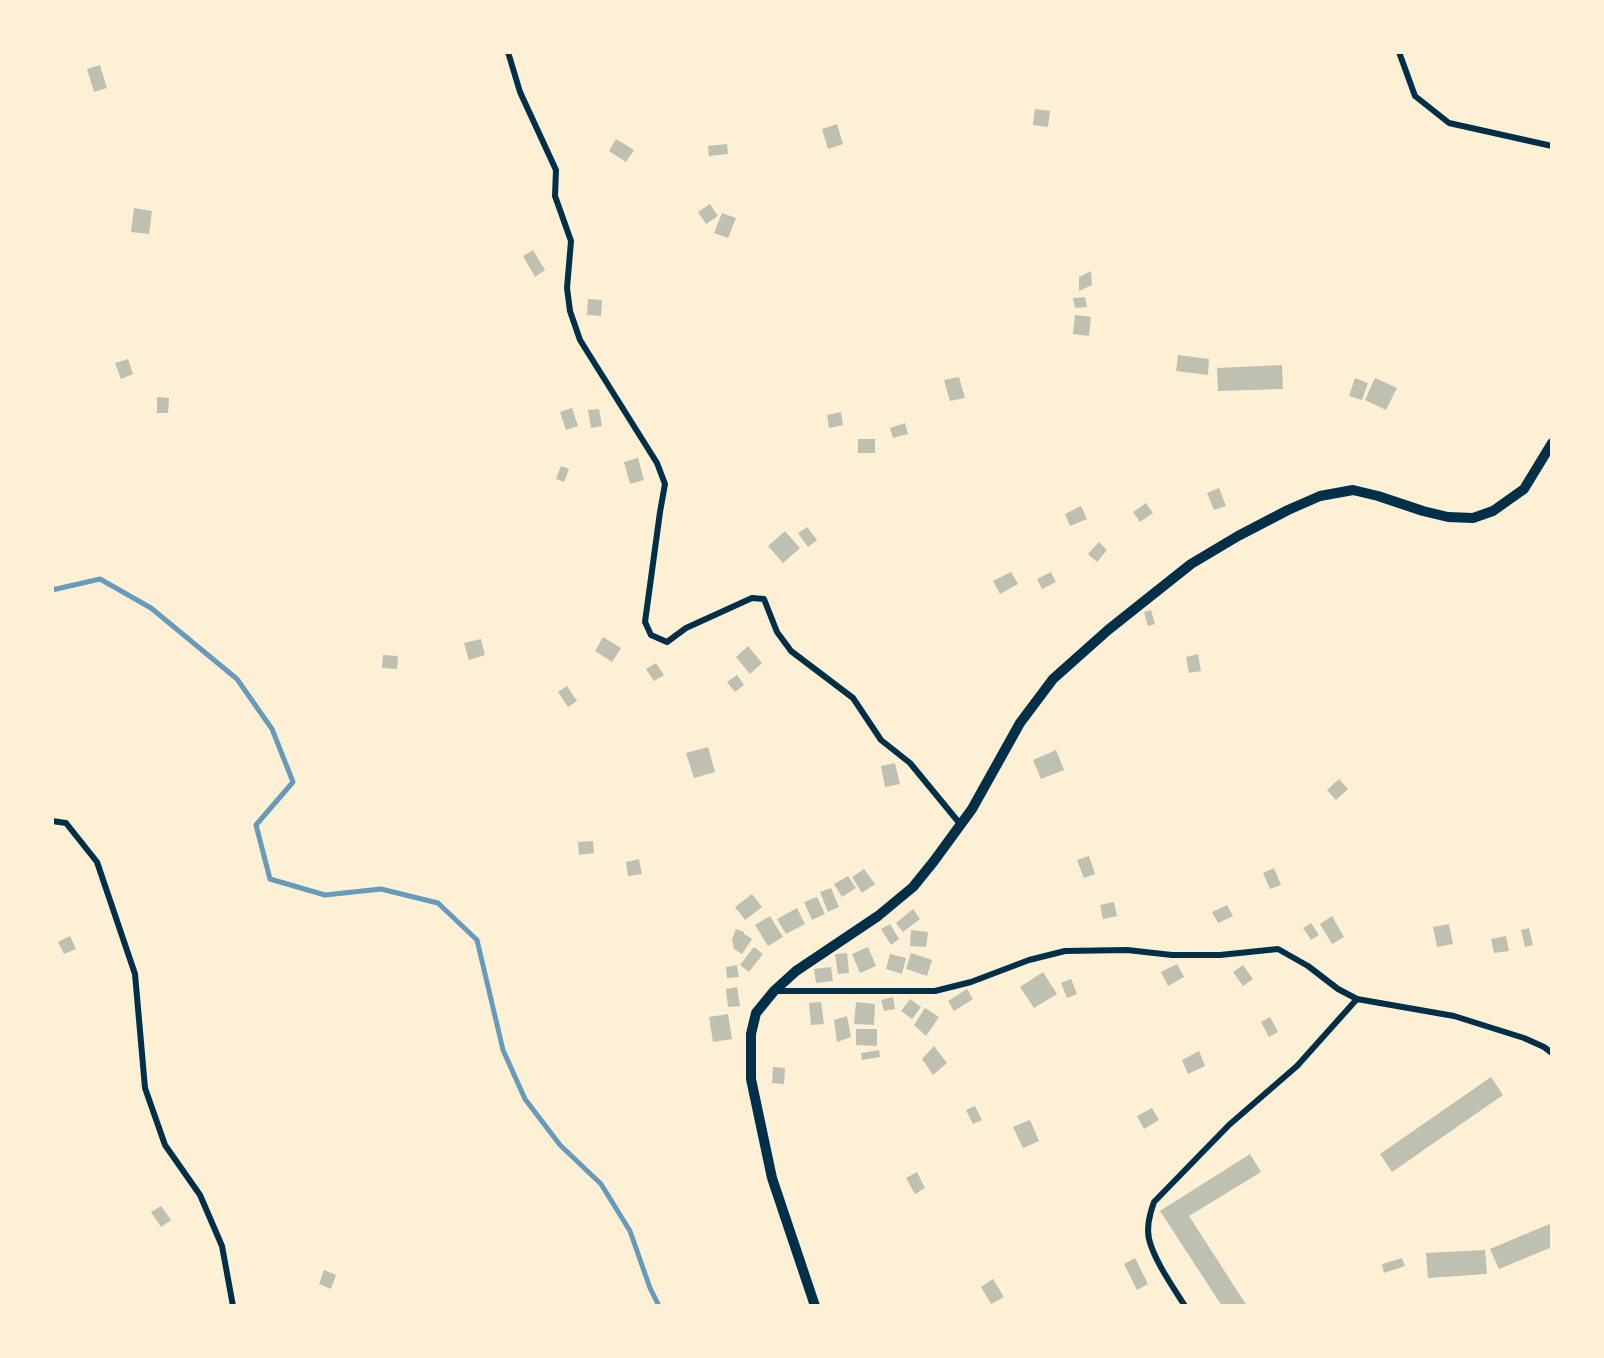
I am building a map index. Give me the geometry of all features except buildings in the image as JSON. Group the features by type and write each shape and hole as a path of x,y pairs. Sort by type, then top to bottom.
{"main road":[{"path":"815,1306 772,1178 751,1079 751,1034 756,1013 774,991 796,971 878,916 913,887 972,809 1020,723 1053,679 1108,630 1191,564 1288,510 1320,496 1353,490 1448,517 1473,518 1493,511 1524,489 1552,443"}],"street":[{"path":"508,52 520,92 556,170 555,196 571,241 567,288 570,311 580,340 657,463 665,484 645,622 651,635 667,642 686,628 752,598 764,599 777,632 791,651 853,698 881,740 910,763 961,825"},
{"path":"1399,52 1415,96 1449,123 1552,146"},
{"path":"52,821 66,823 97,862 135,974 145,1088 165,1145 200,1195 222,1246 233,1306"},
{"path":"774,991 935,991 1065,951 1127,950 1172,955 1220,955 1278,949 1357,999 1454,1016 1524,1038 1552,1053"},
{"path":"1185,1306 1148,1237 1149,1216 1154,1202 1229,1125 1297,1066 1357,999"}],"waterway":[{"path":"52,590 100,579 151,608 237,679 272,729 293,782 256,825 270,879 325,895 381,889 438,903 477,940 503,1050 525,1099 560,1145 601,1184 630,1231 659,1306"}]}
